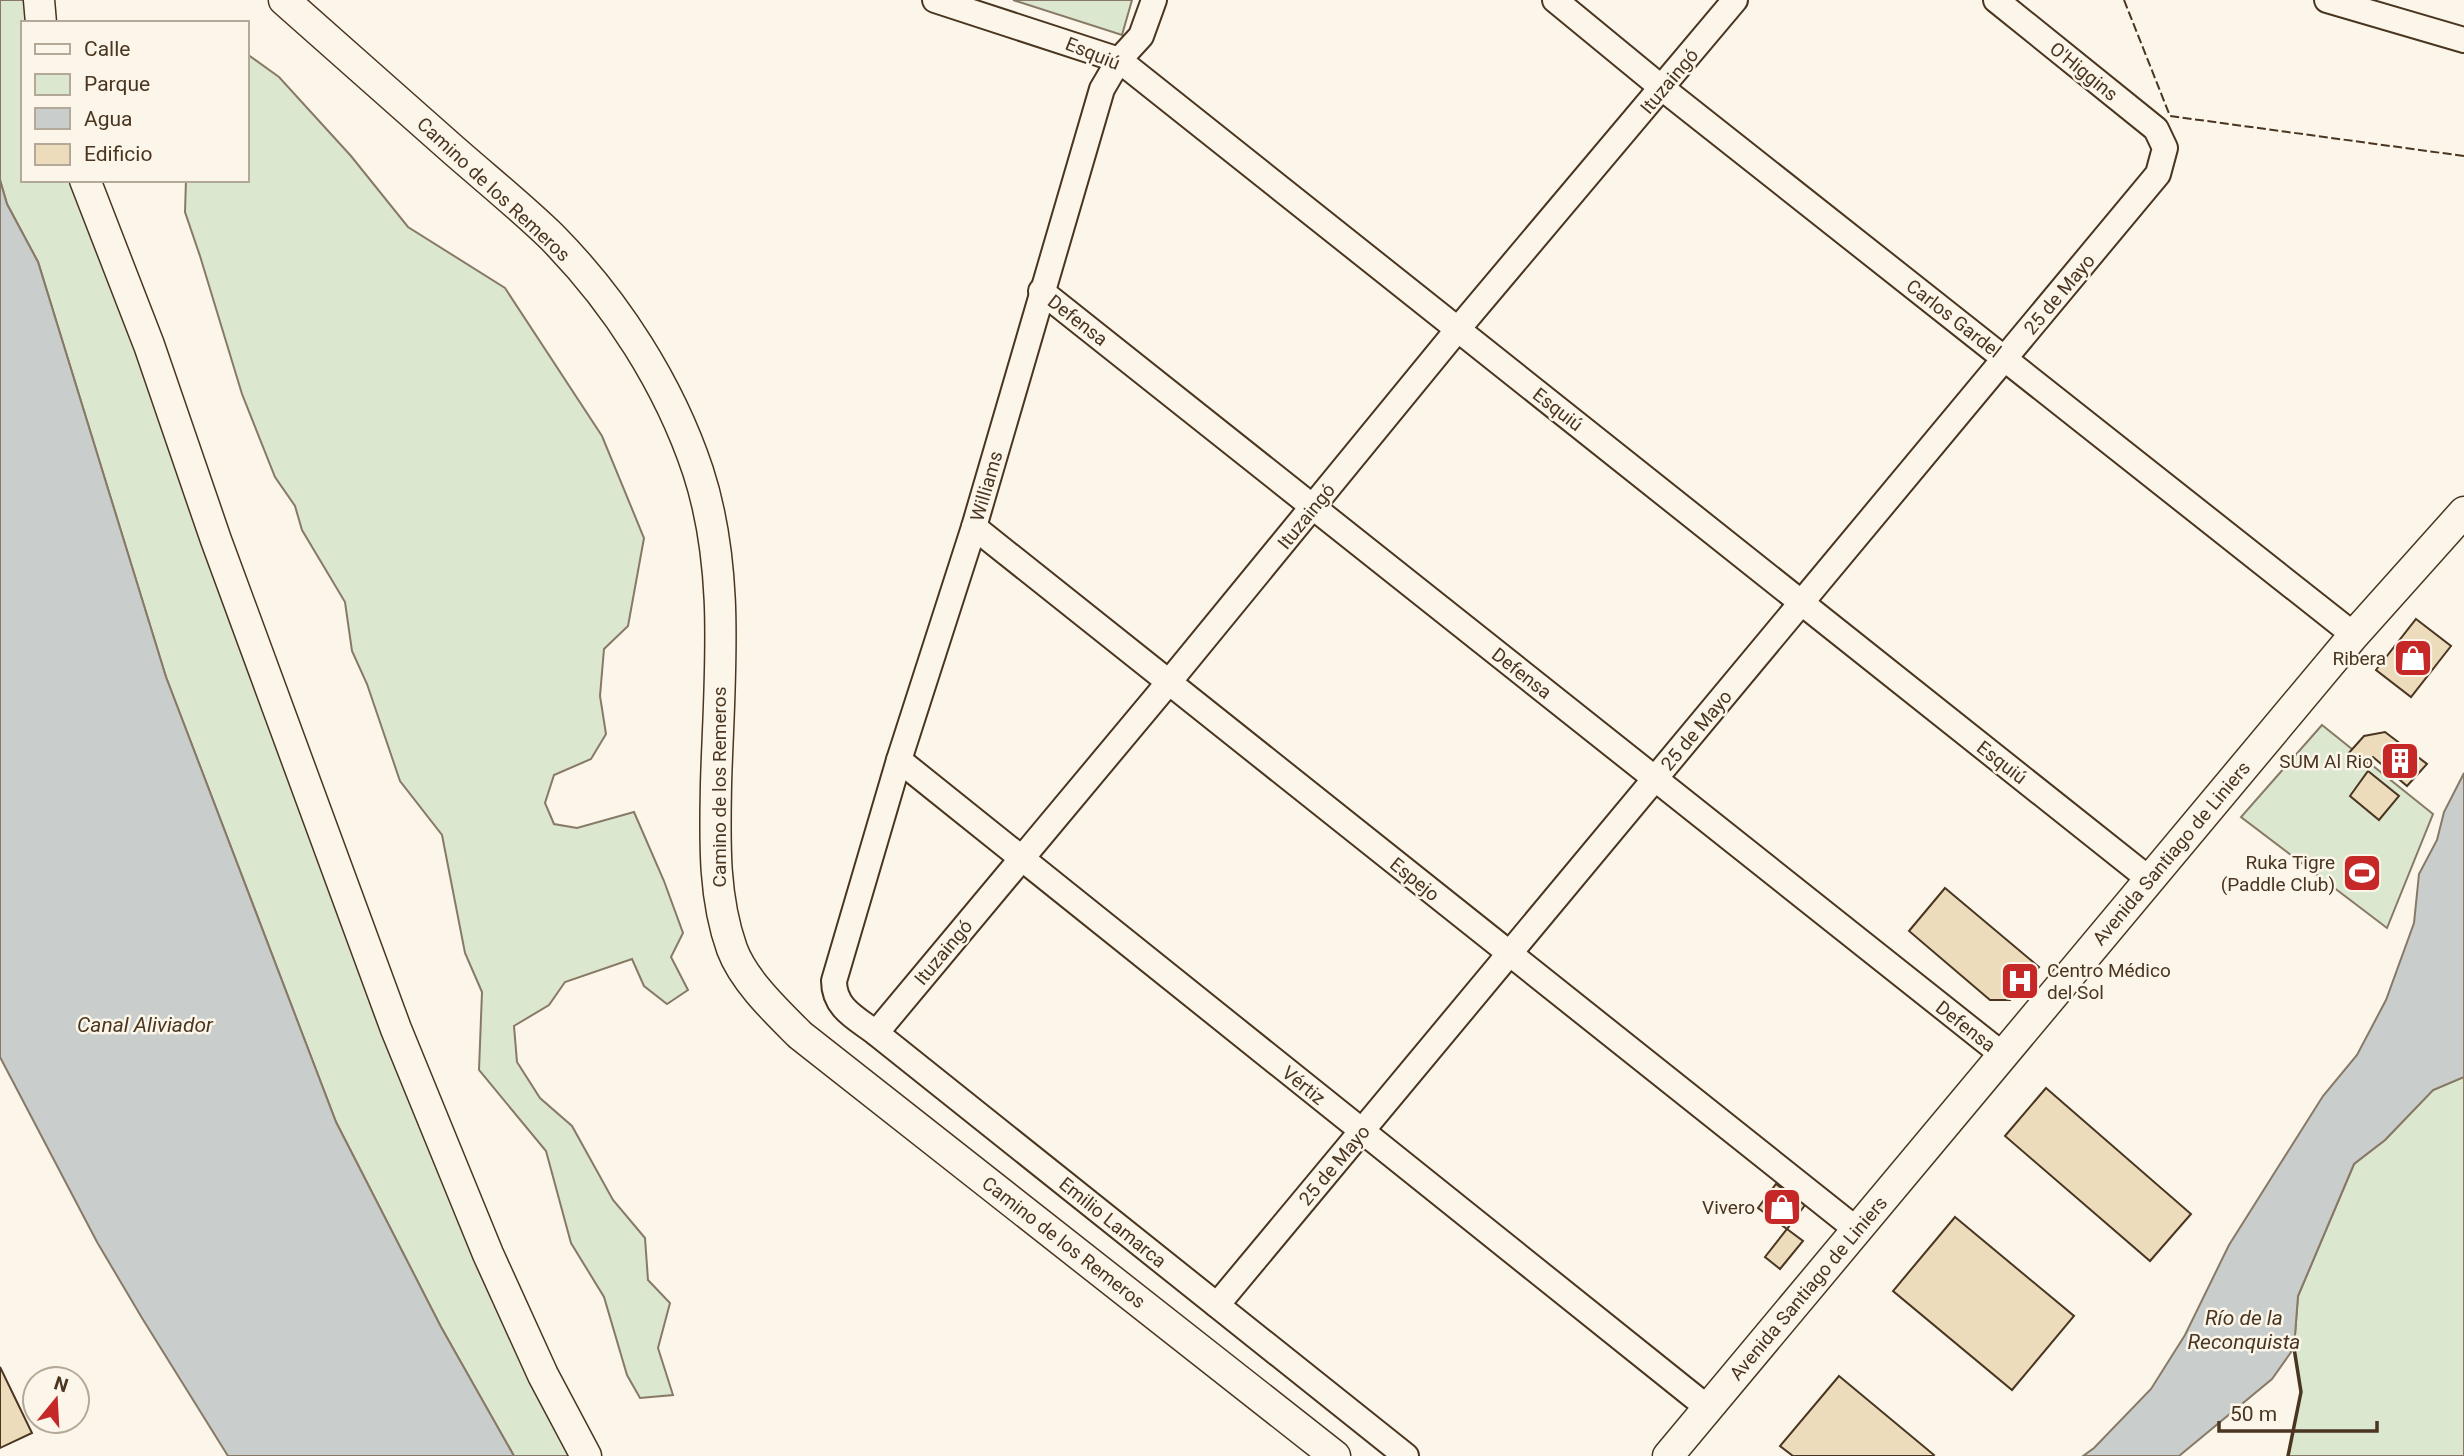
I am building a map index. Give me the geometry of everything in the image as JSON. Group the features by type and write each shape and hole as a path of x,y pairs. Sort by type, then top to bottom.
{"main road":[{"path":"39,0 41,21"},
{"name":"Camino de los Remeros","path":"284,0 551,237 599,290 635,339 683,432 706,502 719,572 721,636 715,829 718,894 733,951 760,995 800,1035 1335,1456"},
{"path":"86,182 149,345 216,540 396,1029 488,1254 543,1375 586,1456"},
{"name":"Avenida Santiago de Liniers","path":"1668,1456 2149,878 2354,635 2464,512"}],"street":[{"name":"Esquiú","path":"935,0 1119,60 2149,878"},
{"name":"Williams","path":"834,981 974,527 1102,89 1119,60 1141,36 1154,0"},
{"name":"Carlos Gardel","path":"1555,0 1662,88 2354,635"},
{"name":"Ituzaingó","path":"876,1032 1735,0"},
{"name":"O'Higgins","path":"1996,0 2156,129 2165,148"},
{"path":"2327,0 2464,40"},
{"name":"25 de Mayo","path":"1217,1305 2158,174 2165,148"},
{"name":"Defensa","path":"1041,291 2003,1055"},
{"name":"Espejo","path":"974,527 1857,1230"},
{"name":"Vértiz","path":"900,760 1709,1408"},
{"name":"Emilio Lamarca","path":"834,981 834,992 840,1006 1406,1456"}],"green space":[{"path":"0,0 29,0 29,21 21,21 21,182 75,182 390,1046 573,1456 514,1456 441,1327 336,1122 166,677 38,262 7,204 0,180"},
{"path":"1013,0 1132,0 1122,35"},
{"path":"248,55 279,77 351,156 408,227 505,288 602,436 644,538 628,626 604,649 600,696 606,734 591,759 554,775 545,803 554,824 577,828 634,812 683,933 671,957 688,990 667,1004 644,986 632,959 565,982 549,1005 514,1026 517,1062 540,1098 572,1126 613,1200 645,1238 648,1280 670,1303 658,1348 673,1395 640,1398 627,1375 604,1297 571,1243 546,1151 479,1070 482,992 465,953 442,835 400,781 367,684 352,651 345,602 302,530 295,506 275,477 242,394 185,212 186,182 248,182"},
{"name":"Ruka Tigre (Paddle Club)","path":"2322,725 2433,814 2387,928 2241,817"},
{"path":"2464,1077 2464,1456 2288,1456 2301,1392 2294,1348 2298,1296 2354,1164 2385,1140 2433,1090"}],"water":[{"name":"Canal Aliviador","path":"0,180 7,204 38,262 166,677 336,1122 441,1327 514,1456 228,1456 97,1242 0,1057"},
{"name":"Río de la Reconquista","path":"2464,773 2464,1077 2433,1090 2385,1140 2354,1164 2298,1296 2294,1348 2272,1379 2179,1456 2083,1456 2151,1389 2185,1335 2229,1245 2323,1096 2357,1055 2386,1000 2414,923 2419,874 2437,840 2444,812"}],"building":[{"name":"Ribera","path":"2416,619 2451,646 2411,697 2376,670"},
{"name":"SUM Al Rio","path":"2385,732 2427,764 2407,786 2373,757 2361,769 2347,755 2364,736"},
{"name":"Ruka Tigre (Paddle Club)","path":"2368,771 2399,796 2379,820 2350,796"},
{"name":"Centro Médico del Sol","path":"1945,888 2039,967 2010,1000 1990,1000 1909,931"},
{"path":"2046,1088 2191,1214 2150,1261 2005,1136"},
{"name":"Vivero","path":"1776,1184 1805,1205 1787,1229 1758,1208"},
{"path":"1955,1217 2074,1316 2012,1390 1893,1291"},
{"name":"Vivero","path":"1787,1229 1803,1241 1780,1269 1765,1257"},
{"path":"0,1367 21,1410 21,1435 28,1435 0,1448"},
{"path":"1839,1376 1934,1455 1793,1456 1780,1446"}],"fence":[{"path":"2124,0 2170,116 2464,156"}],"wall":[{"path":"2288,1456 2301,1392 2294,1348"}],"place":[{"name":"Ribera","path":"2413,658"},
{"name":"SUM Al Rio","path":"2400,761"},
{"name":"Ruka Tigre (Paddle Club)","path":"2362,873"},
{"name":"Centro Médico del Sol","path":"2020,981"},
{"name":"Vivero","path":"1782,1207"}]}
